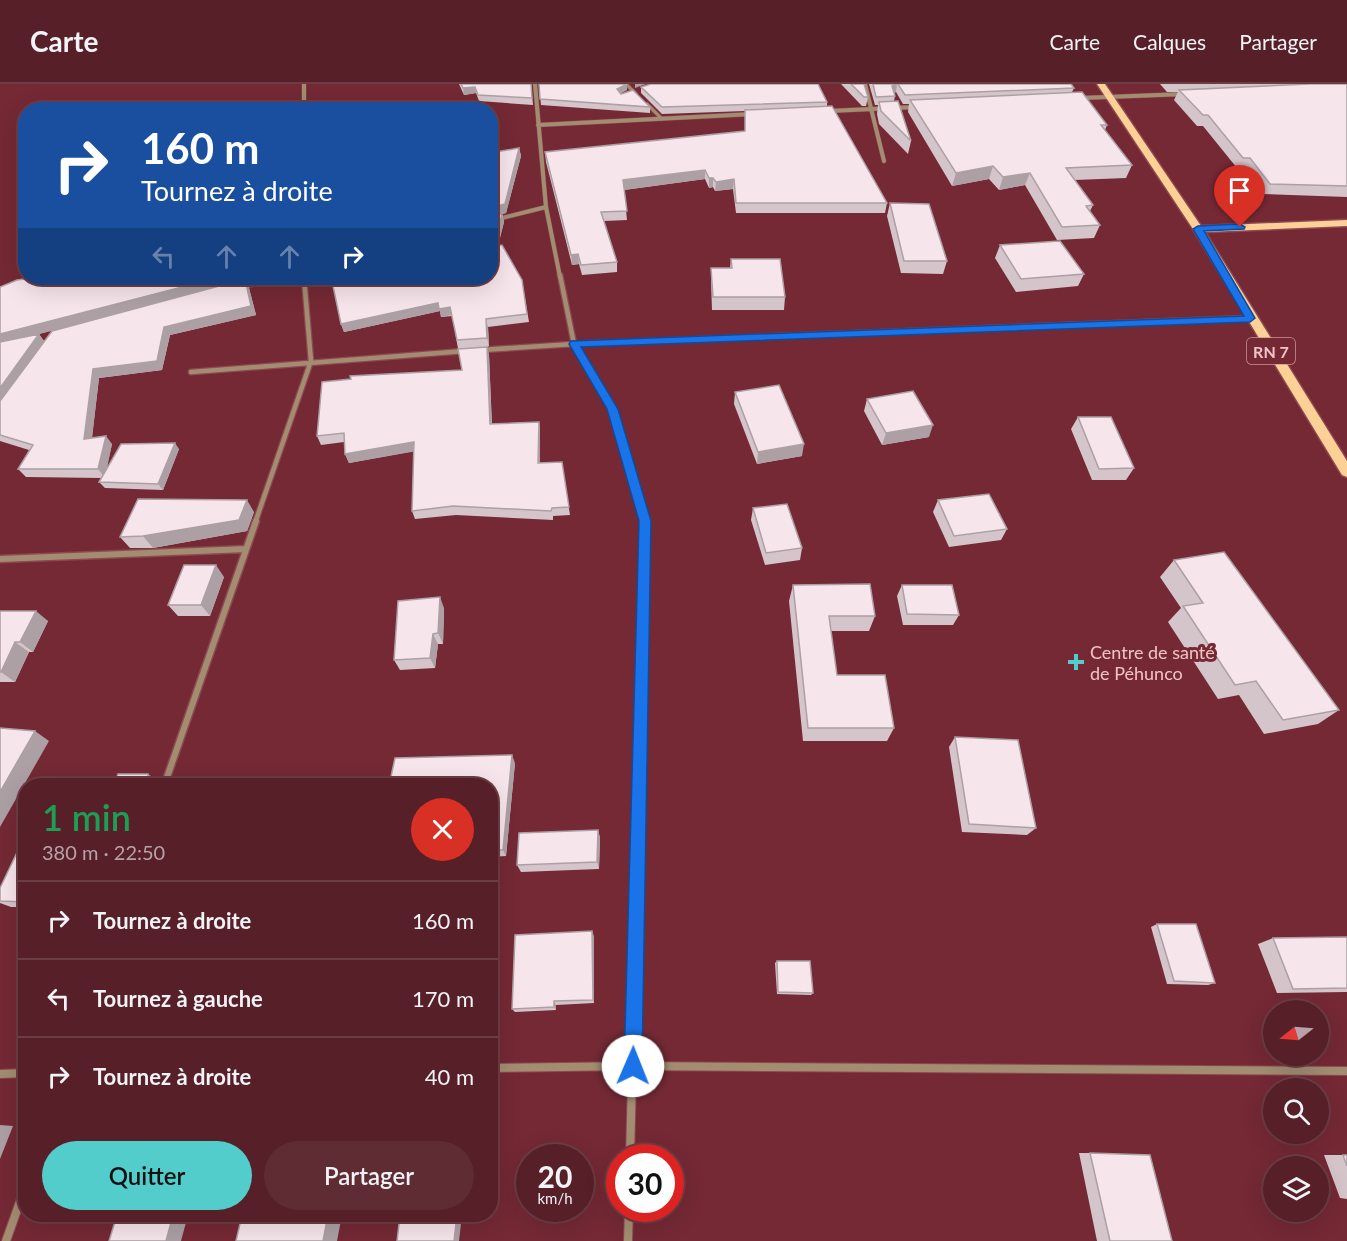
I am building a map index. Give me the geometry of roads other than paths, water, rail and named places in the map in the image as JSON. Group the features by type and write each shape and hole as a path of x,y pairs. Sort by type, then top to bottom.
{"main road":[{"path":"1101,84 1198,229 1347,223"},
{"name":"RN 7","path":"1198,229 1250,318 1347,472"}],"street":[{"path":"304,84 304,102"},
{"path":"535,84 546,207 574,344 612,409 645,521 630,1144"},
{"path":"865,84 884,161"},
{"path":"1073,99 1192,94"},
{"path":"824,111 918,106"},
{"path":"538,125 755,114"},
{"path":"498,219 546,207"},
{"path":"236,288 246,285"},
{"path":"167,778 311,361 305,285"},
{"path":"479,350 574,344 1250,318"},
{"path":"190,372 311,361 467,351"},
{"path":"0,559 246,549"},
{"path":"498,1068 633,1066 1347,1071"},
{"path":"0,1074 18,1073"},
{"path":"6,1241 18,1207"},
{"path":"628,1241 629,1222"}],"lane":[{"path":"626,84 662,119"},
{"path":"628,94 642,89"}],"place":[{"name":"Centre de santé de Péhunco","path":"1076,662"}]}
